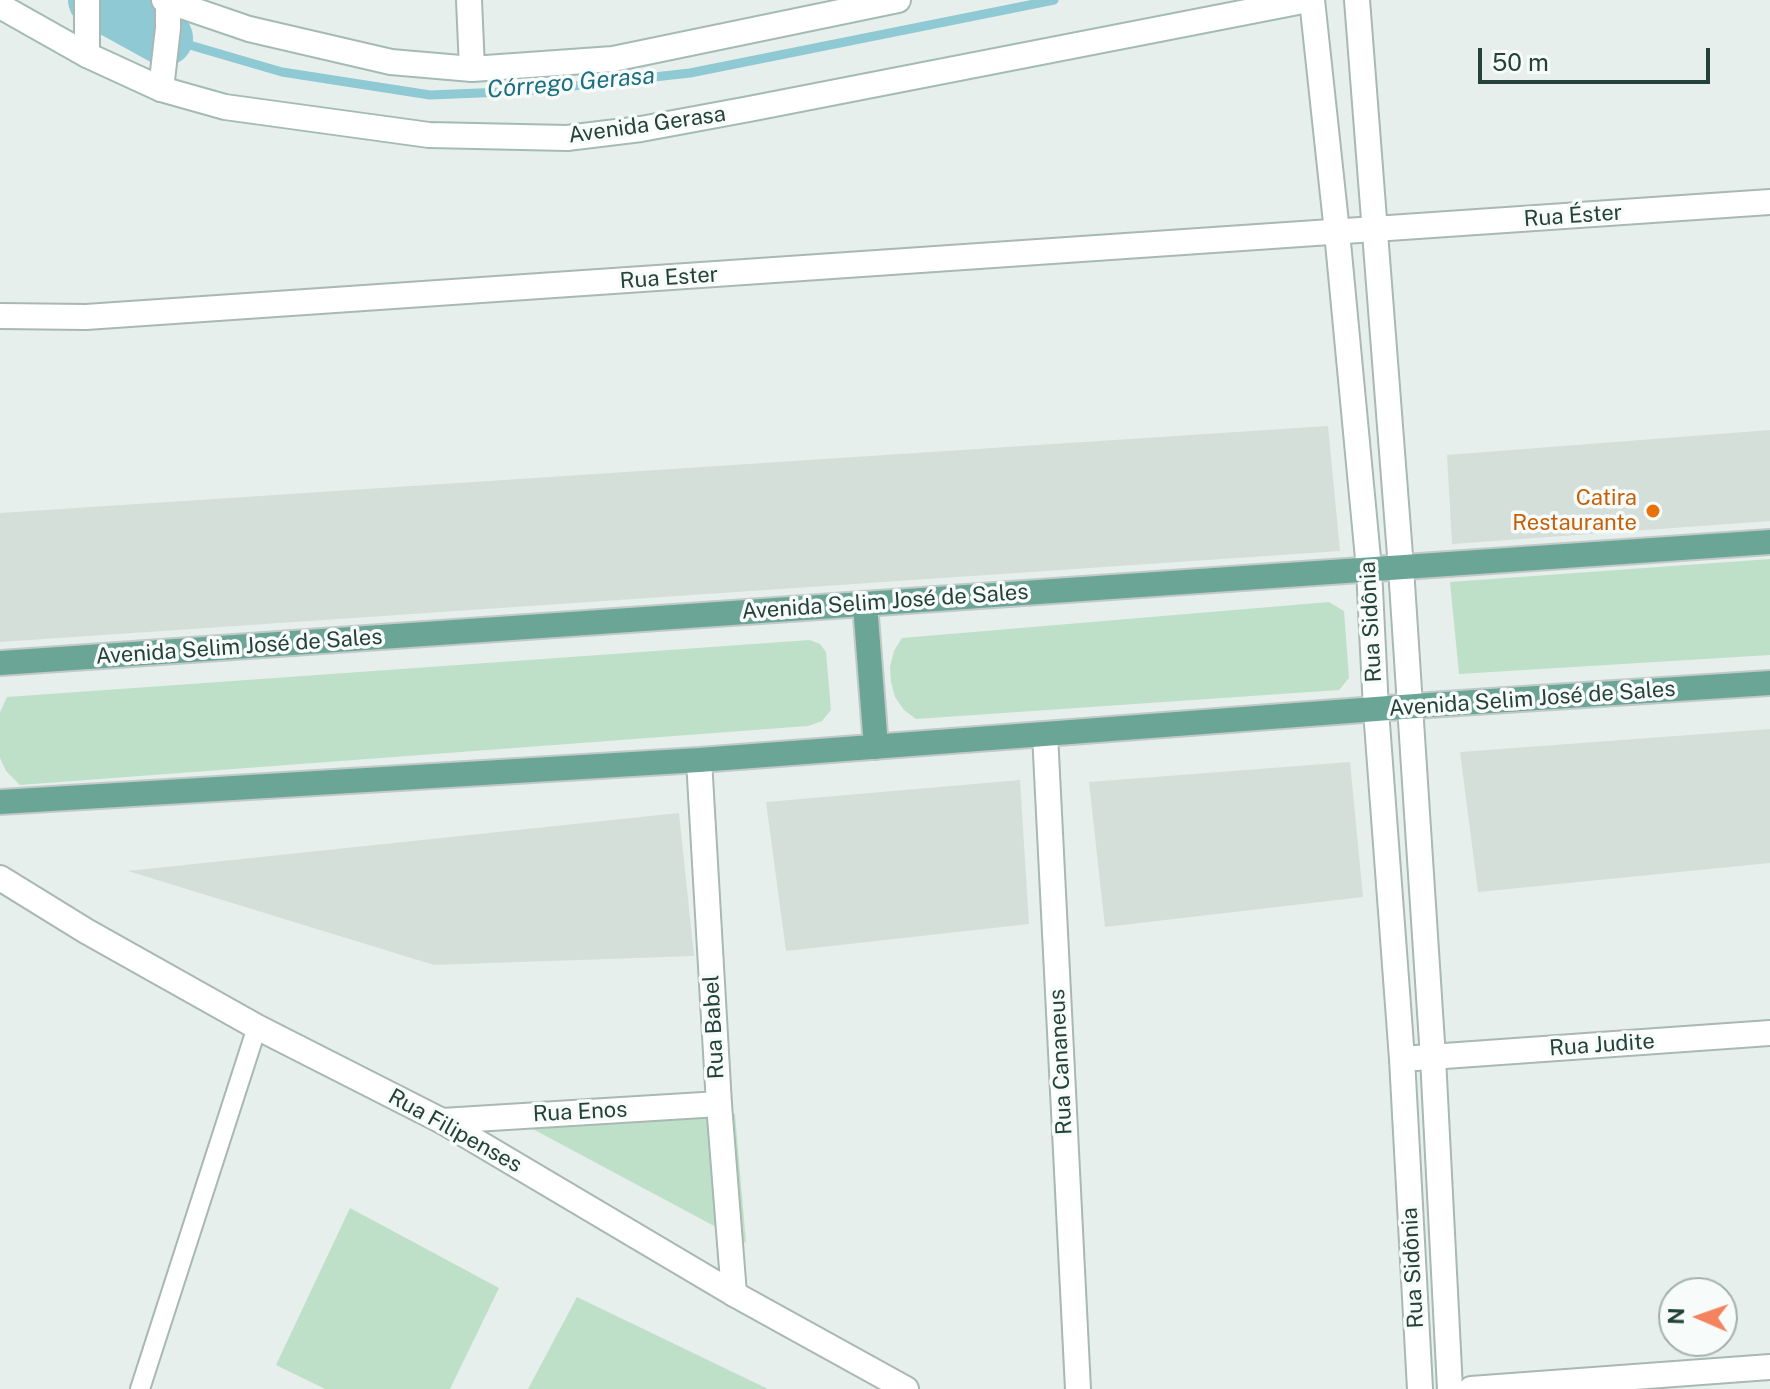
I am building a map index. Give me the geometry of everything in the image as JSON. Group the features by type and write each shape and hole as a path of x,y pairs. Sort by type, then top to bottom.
{"main road":[{"name":"Avenida Selim José de Sales","path":"0,663 1770,542"},
{"path":"865,604 876,747"},
{"name":"Avenida Selim José de Sales","path":"0,802 699,760 1770,683"}],"street":[{"path":"87,0 87,55"},
{"path":"469,0 472,69"},
{"path":"163,78 167,1 249,29 391,62 472,69 613,59 809,10 898,0"},
{"name":"Avenida Gerasa","path":"0,6 87,55 163,78 225,107 429,135 567,138 641,129 749,109 1310,0"},
{"name":"Rua Sidônia","path":"1310,0 1337,232 1369,569 1376,710 1402,1059 1420,1389"},
{"name":"Rua Sidônia","path":"1357,0 1401,568 1433,1058 1450,1389"},
{"name":"Rua Éster","path":"1337,232 1770,202"},
{"name":"Rua Ester","path":"0,316 86,317 1337,232"},
{"name":"Rua Cananeus","path":"1045,734 1078,1389"},
{"name":"Rua Babel","path":"699,760 719,1104 734,1294"},
{"name":"Rua Filipenses","path":"0,878 86,931 257,1027 442,1121 734,1294 906,1389"},
{"name":"Rua Judite","path":"1402,1059 1770,1033"},
{"name":"Rua Enos","path":"442,1121 719,1104"},
{"path":"1471,1389 1770,1367"}],"lane":[{"path":"140,1389 257,1027"}],"shaded area":[{"path":"1328,426 1340,551 0,642 0,513"},
{"path":"1770,430 1770,521 1452,544 1447,455"},
{"path":"1770,729 1770,863 1478,892 1460,752"},
{"path":"1350,762 1363,897 1105,927 1089,782"},
{"path":"1020,780 1029,924 786,951 766,802"},
{"path":"679,813 694,956 434,965 128,871"}],"green space":[{"path":"1770,559 1770,655 1459,674 1450,582"},
{"path":"1329,602 1344,611 1349,678 1339,690 916,719 904,710 895,697 891,682 890,667 894,651 902,638"},
{"path":"810,640 820,644 826,652 831,710 822,721 808,726 20,785 6,771 0,758 0,712 7,697"},
{"path":"735,1114 746,1243 514,1119"},
{"path":"350,1208 499,1288 450,1389 325,1389 276,1365"},
{"path":"577,1297 768,1389 528,1389"}],"waterway":[{"name":"Córrego Gerasa","path":"96,0 165,38"},
{"name":"Córrego Gerasa","path":"169,39 282,72 430,95 528,91 690,73 1054,0"}],"place":[{"name":"Catira Restaurante","path":"1653,511"}]}
